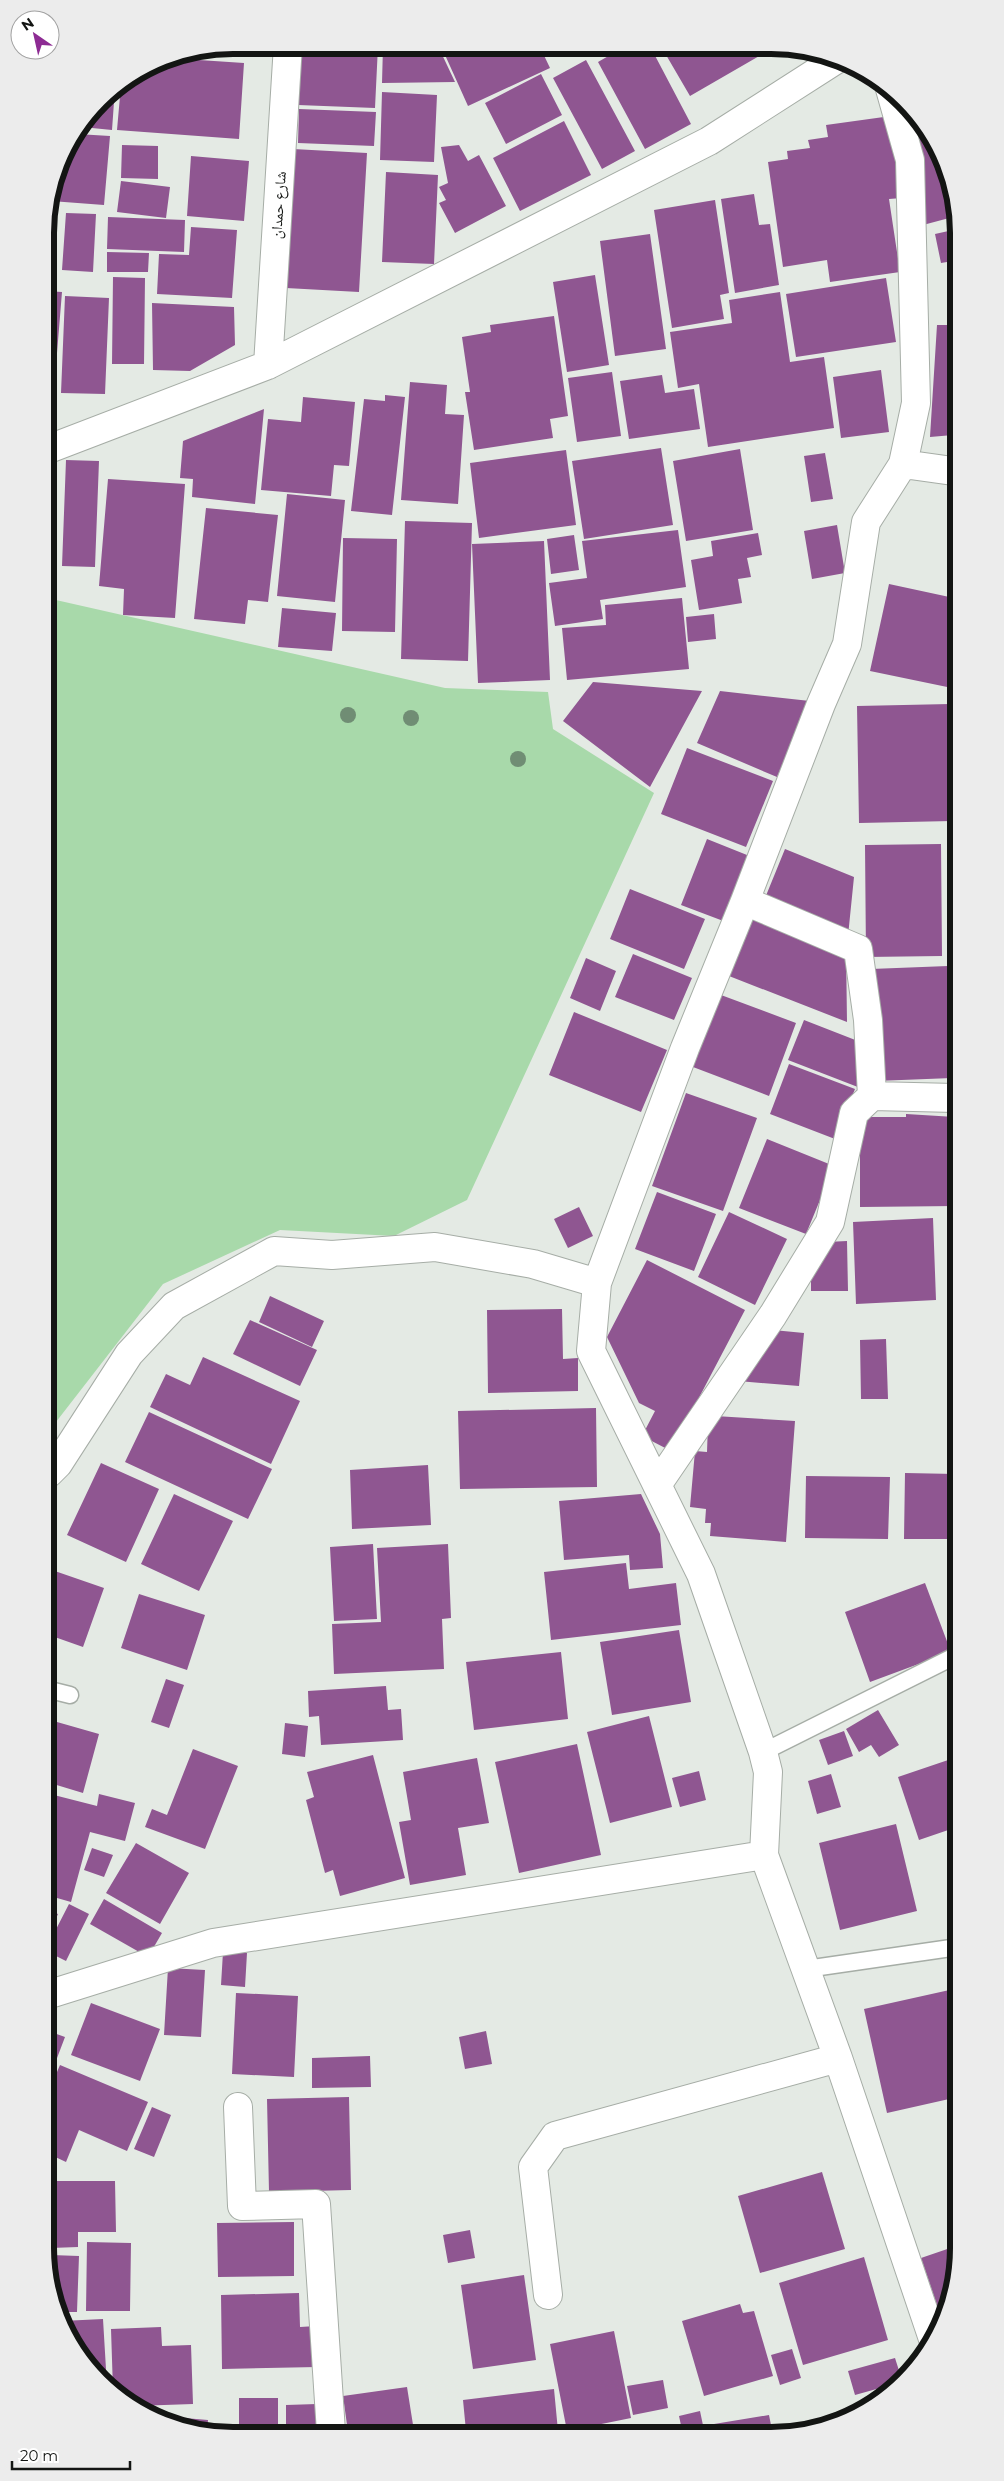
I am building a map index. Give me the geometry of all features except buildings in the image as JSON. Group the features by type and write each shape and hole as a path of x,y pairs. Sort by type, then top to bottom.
{"street":[{"name":"شارع حمدان","path":"268,365 287,54"},
{"path":"54,447 268,365 710,141 829,63"},
{"path":"894,102 910,160 916,403 903,464 866,522 847,644 821,704 745,902 685,1048 597,1283 591,1351 701,1574 763,1752 768,1772 764,1855 838,2058 931,2329"},
{"path":"903,464 950,470"},
{"path":"745,902 858,949 868,1020 872,1096"},
{"path":"656,1485 773,1314 830,1222 854,1113 872,1096 950,1098"},
{"path":"54,1468 129,1354 174,1306 274,1251 332,1255 435,1247 533,1264 597,1283"},
{"path":"54,1993 213,1943 764,1855"},
{"path":"548,2295 534,2167 555,2136 838,2058"},
{"path":"238,2107 242,2206 316,2204 331,2427"}],"lane":[{"path":"763,1752 950,1658"},
{"path":"54,1691 70,1695"},
{"path":"806,1969 950,1948"}],"green space":[{"path":"54,600 445,688 548,692 553,729 654,793 467,1200 394,1236 280,1230 163,1284 54,1425"}]}
